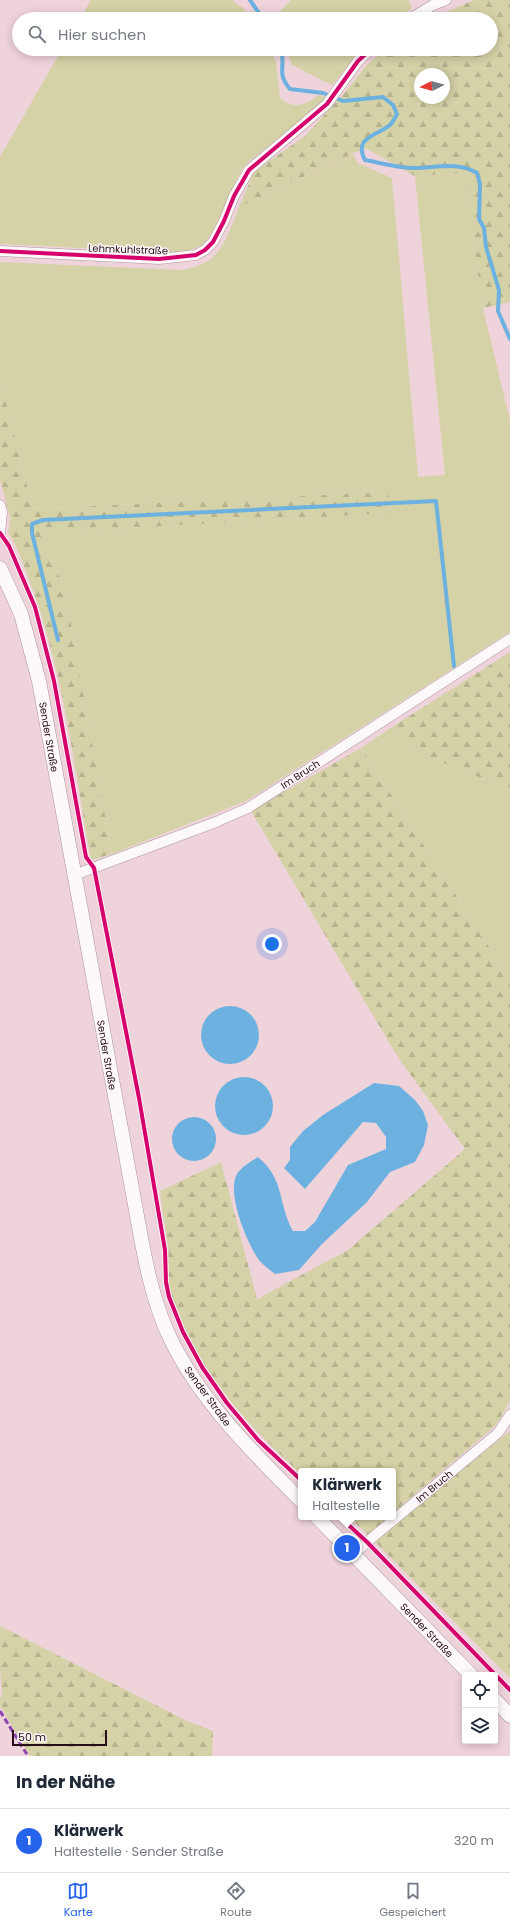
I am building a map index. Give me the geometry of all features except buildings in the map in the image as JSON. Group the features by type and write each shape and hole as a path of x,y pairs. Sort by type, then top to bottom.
{"main road":[{"name":"Sender Straße","path":"0,568 21,614 39,681 146,1262 156,1301 167,1330 189,1374 216,1410 244,1443 298,1498"},
{"name":"Sender Straße","path":"320,1520 467,1672"},
{"path":"498,1703 510,1716"}],"street":[{"path":"422,12 433,5 446,0"},
{"name":"Lehmkuhlstraße","path":"0,251 159,259 196,255 205,250 213,242 224,221 234,196 249,170 327,104 358,61 363,56"},
{"path":"0,506 2,512 0,533"},
{"name":"Im Bruch","path":"74,875 216,822 248,808 510,639"},
{"name":"Im Bruch","path":"396,1518 498,1433 510,1415"},
{"name":"Im Bruch","path":"354,1554 393,1520"}],"green space":[{"path":"91,0 232,0 246,12 84,12"},
{"path":"291,0 409,0 412,8 407,12 280,12"},
{"path":"474,0 510,0 510,302 483,308 470,217 469,172 415,176 365,148 239,207 254,172 305,136 346,91 365,67 377,56 498,56 498,12 447,12"},
{"path":"58,56 274,56 276,61 280,98 291,104 300,105 319,95 327,97 325,101 295,127 246,164 240,172 214,230 208,239 202,245 179,253 0,244 0,157"},
{"path":"289,56 358,56 332,85 292,65"},
{"path":"353,154 358,163 392,178 418,477 445,475 415,176 469,172 470,217 483,308 510,421 510,632 246,801 112,854 65,590 41,533 390,513 388,492 33,509 0,378 0,262 182,270 195,267 208,261 219,251 239,207"},
{"path":"0,378 33,509 388,492 390,513 41,533 65,590 112,854 91,860 67,721 52,652 24,565 8,533 10,517 0,480"},
{"path":"510,652 510,789 410,750 392,727"},
{"path":"392,727 410,750 510,789 510,979 361,748"},
{"path":"361,748 510,979 510,1401 496,1425 396,1510 396,1468 298,1468 298,1471 265,1440 232,1403 217,1384 204,1363 181,1319 172,1296 168,1278 168,1249 160,1191 221,1162 257,1299 348,1250 465,1149 399,1059 251,811"},
{"path":"510,1431 510,1678 374,1541"},
{"path":"352,1520 385,1520 368,1535"},
{"path":"0,1626 187,1721 213,1731 212,1756 30,1756 0,1706 0,1698 2,1696"}],"water":[{"path":"224,1006 236,1006 251,1014 259,1029 259,1041 251,1056 236,1064 224,1064 209,1056 201,1041 201,1029 209,1014"},
{"path":"238,1077 250,1077 265,1085 273,1100 273,1112 265,1127 250,1135 238,1135 223,1127 215,1112 215,1100 223,1085"},
{"path":"374,1083 399,1086 415,1100 423,1111 428,1125 424,1145 415,1162 390,1172 367,1202 322,1244 299,1270 275,1274 259,1260 249,1242 239,1218 234,1193 234,1182 237,1174 258,1157 267,1165 273,1174 288,1221 293,1231 305,1231 315,1222 348,1165 386,1149 386,1137 376,1123 363,1122 305,1189 284,1168 290,1160 290,1147 303,1131 323,1115"},
{"path":"190,1117 198,1117 210,1123 216,1135 216,1143 210,1155 198,1161 190,1161 178,1155 172,1143 172,1135 178,1123"}],"waterway":[{"path":"250,0 258,12"},
{"path":"282,56 283,79 290,89 323,93 343,101 383,97 393,105 397,114 392,123 364,142 362,152 365,160 408,168 454,166 469,169 477,173 480,184 479,219 484,228 486,247 499,290 498,311 510,339"},
{"path":"58,640 32,533 32,524 43,520 436,501 454,666"}],"marked path":[{"path":"0,1711 28,1756"}],"cycle path":[{"path":"0,251 159,259 196,255 205,250 213,242 224,221 234,196 249,170 327,104 358,61 363,56"},
{"path":"0,533 9,546 35,607 54,681 86,857 94,868 139,1098 165,1250 166,1282 169,1297 183,1332 202,1367 227,1403 258,1440 298,1477"},
{"path":"343,1520 367,1542 510,1690"}],"place":[{"name":"Klärwerk","path":"347,1548"}]}
